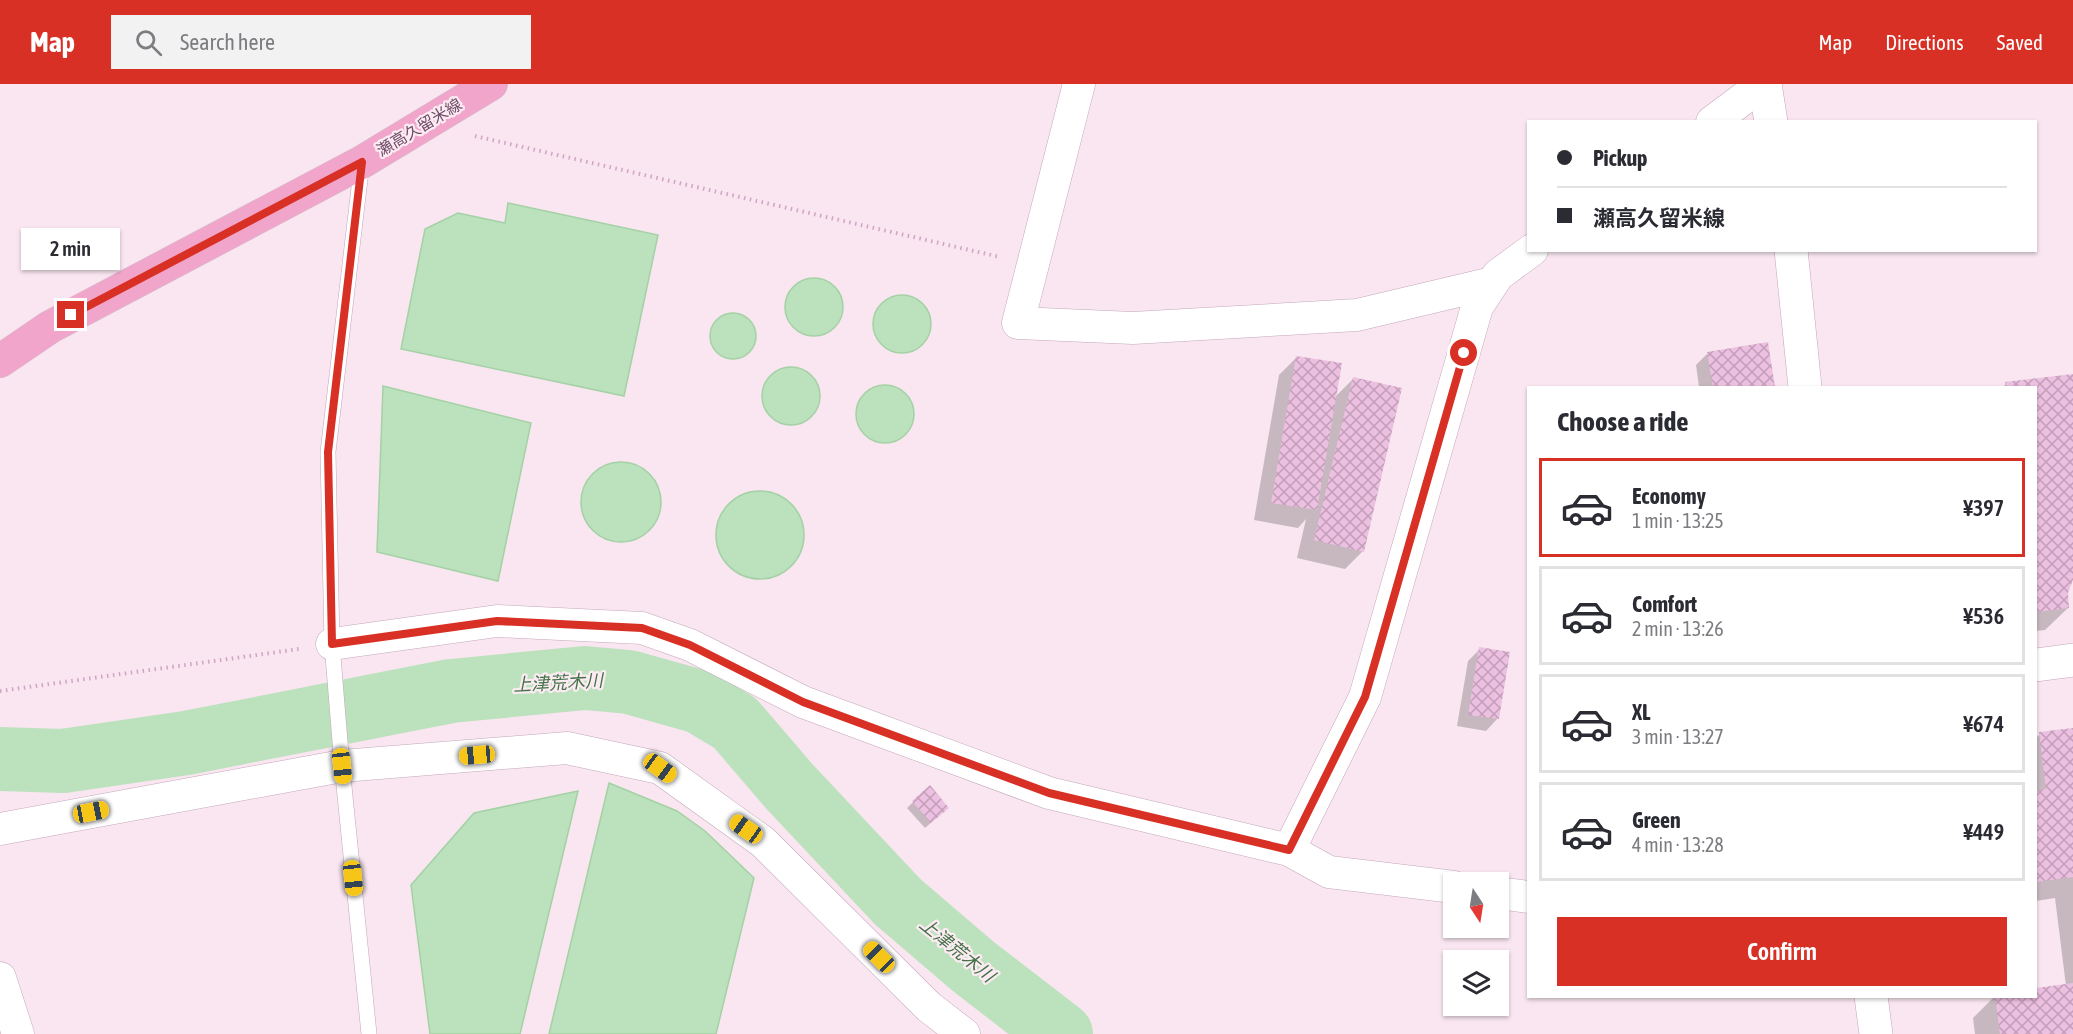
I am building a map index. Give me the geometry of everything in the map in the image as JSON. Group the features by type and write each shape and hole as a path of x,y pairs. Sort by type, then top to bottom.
{"main road":[{"name":"瀬高久留米線","path":"0,361 50,327 362,162 491,84"}],"street":[{"path":"1079,84 1018,323 1133,328 1357,315 1492,283"},
{"path":"1715,120 1764,84 1771,120"},
{"path":"1289,850 1365,697 1477,307 1498,275 1529,252"},
{"path":"1791,252 1805,386"},
{"path":"332,644 497,621 642,628 690,645 803,702 1049,793 1289,850 1329,872 1443,886"},
{"path":"2037,665 2073,660"},
{"path":"0,829 342,766 567,748 660,768 763,842 929,1007 964,1034"},
{"path":"1509,894 1527,897"},
{"path":"0,978 18,1034"},
{"path":"1871,998 1876,1034"}],"lane":[{"path":"362,162 328,452 332,644 369,1034"}],"path":[{"path":"425,124 1033,264"},
{"path":"0,691 332,644"}],"shaded area":[{"path":"508,203 658,235 624,396 401,349 425,229 458,213 505,223"},
{"path":"808,278 820,278 835,286 843,301 843,313 835,328 820,336 808,336 793,328 785,313 785,301 793,286"},
{"path":"896,295 908,295 923,303 931,318 931,330 923,345 908,353 896,353 881,345 873,330 873,318 881,303"},
{"path":"733,313 749,320 756,336 749,352 733,359 717,352 710,336 717,320"},
{"path":"785,367 797,367 812,375 820,390 820,402 812,417 797,425 785,425 770,417 762,402 762,390 770,375"},
{"path":"879,385 891,385 906,393 914,408 914,420 906,435 891,443 879,443 864,435 856,420 856,408 864,393"},
{"path":"383,386 531,423 498,581 377,552"},
{"path":"621,462 636,465 649,474 658,487 661,502 658,517 649,530 636,539 621,542 606,539 593,530 584,517 581,502 584,487 593,474 606,465"},
{"path":"760,491 777,495 791,504 800,518 804,535 800,552 791,566 777,575 760,579 743,575 729,566 720,552 716,535 720,518 729,504 743,495"},
{"path":"609,783 677,811 705,831 754,878 716,1034 549,1034"},
{"path":"578,791 520,1034 430,1034 411,885 474,813"}],"building":[{"path":"1768,342 1775,386 1713,386 1707,352"},
{"path":"1296,356 1342,363 1317,510 1271,503"},
{"path":"2073,374 2073,580 2068,593 2069,608 2037,612 2037,386 2006,386 2005,382"},
{"path":"1353,377 1402,388 1364,552 1314,540"},
{"path":"1479,647 1510,652 1499,719 1468,715"},
{"path":"2073,728 2073,877 2037,882 2037,791 2046,789 2039,732"},
{"path":"930,785 949,808 931,823 912,801"},
{"path":"2073,983 2073,1034 2000,1034 1995,998 2037,998 2037,988"}],"waterway":[{"name":"上津荒木川","path":"0,759 63,761 186,743 451,691 585,678 629,682 700,702 735,723 789,786 898,902 974,967 1061,1034"}],"route":[{"path":"71,315 362,162 328,452 332,644 497,621 642,628 690,645 803,702 1049,793 1289,850 1365,697 1464,353"}]}
